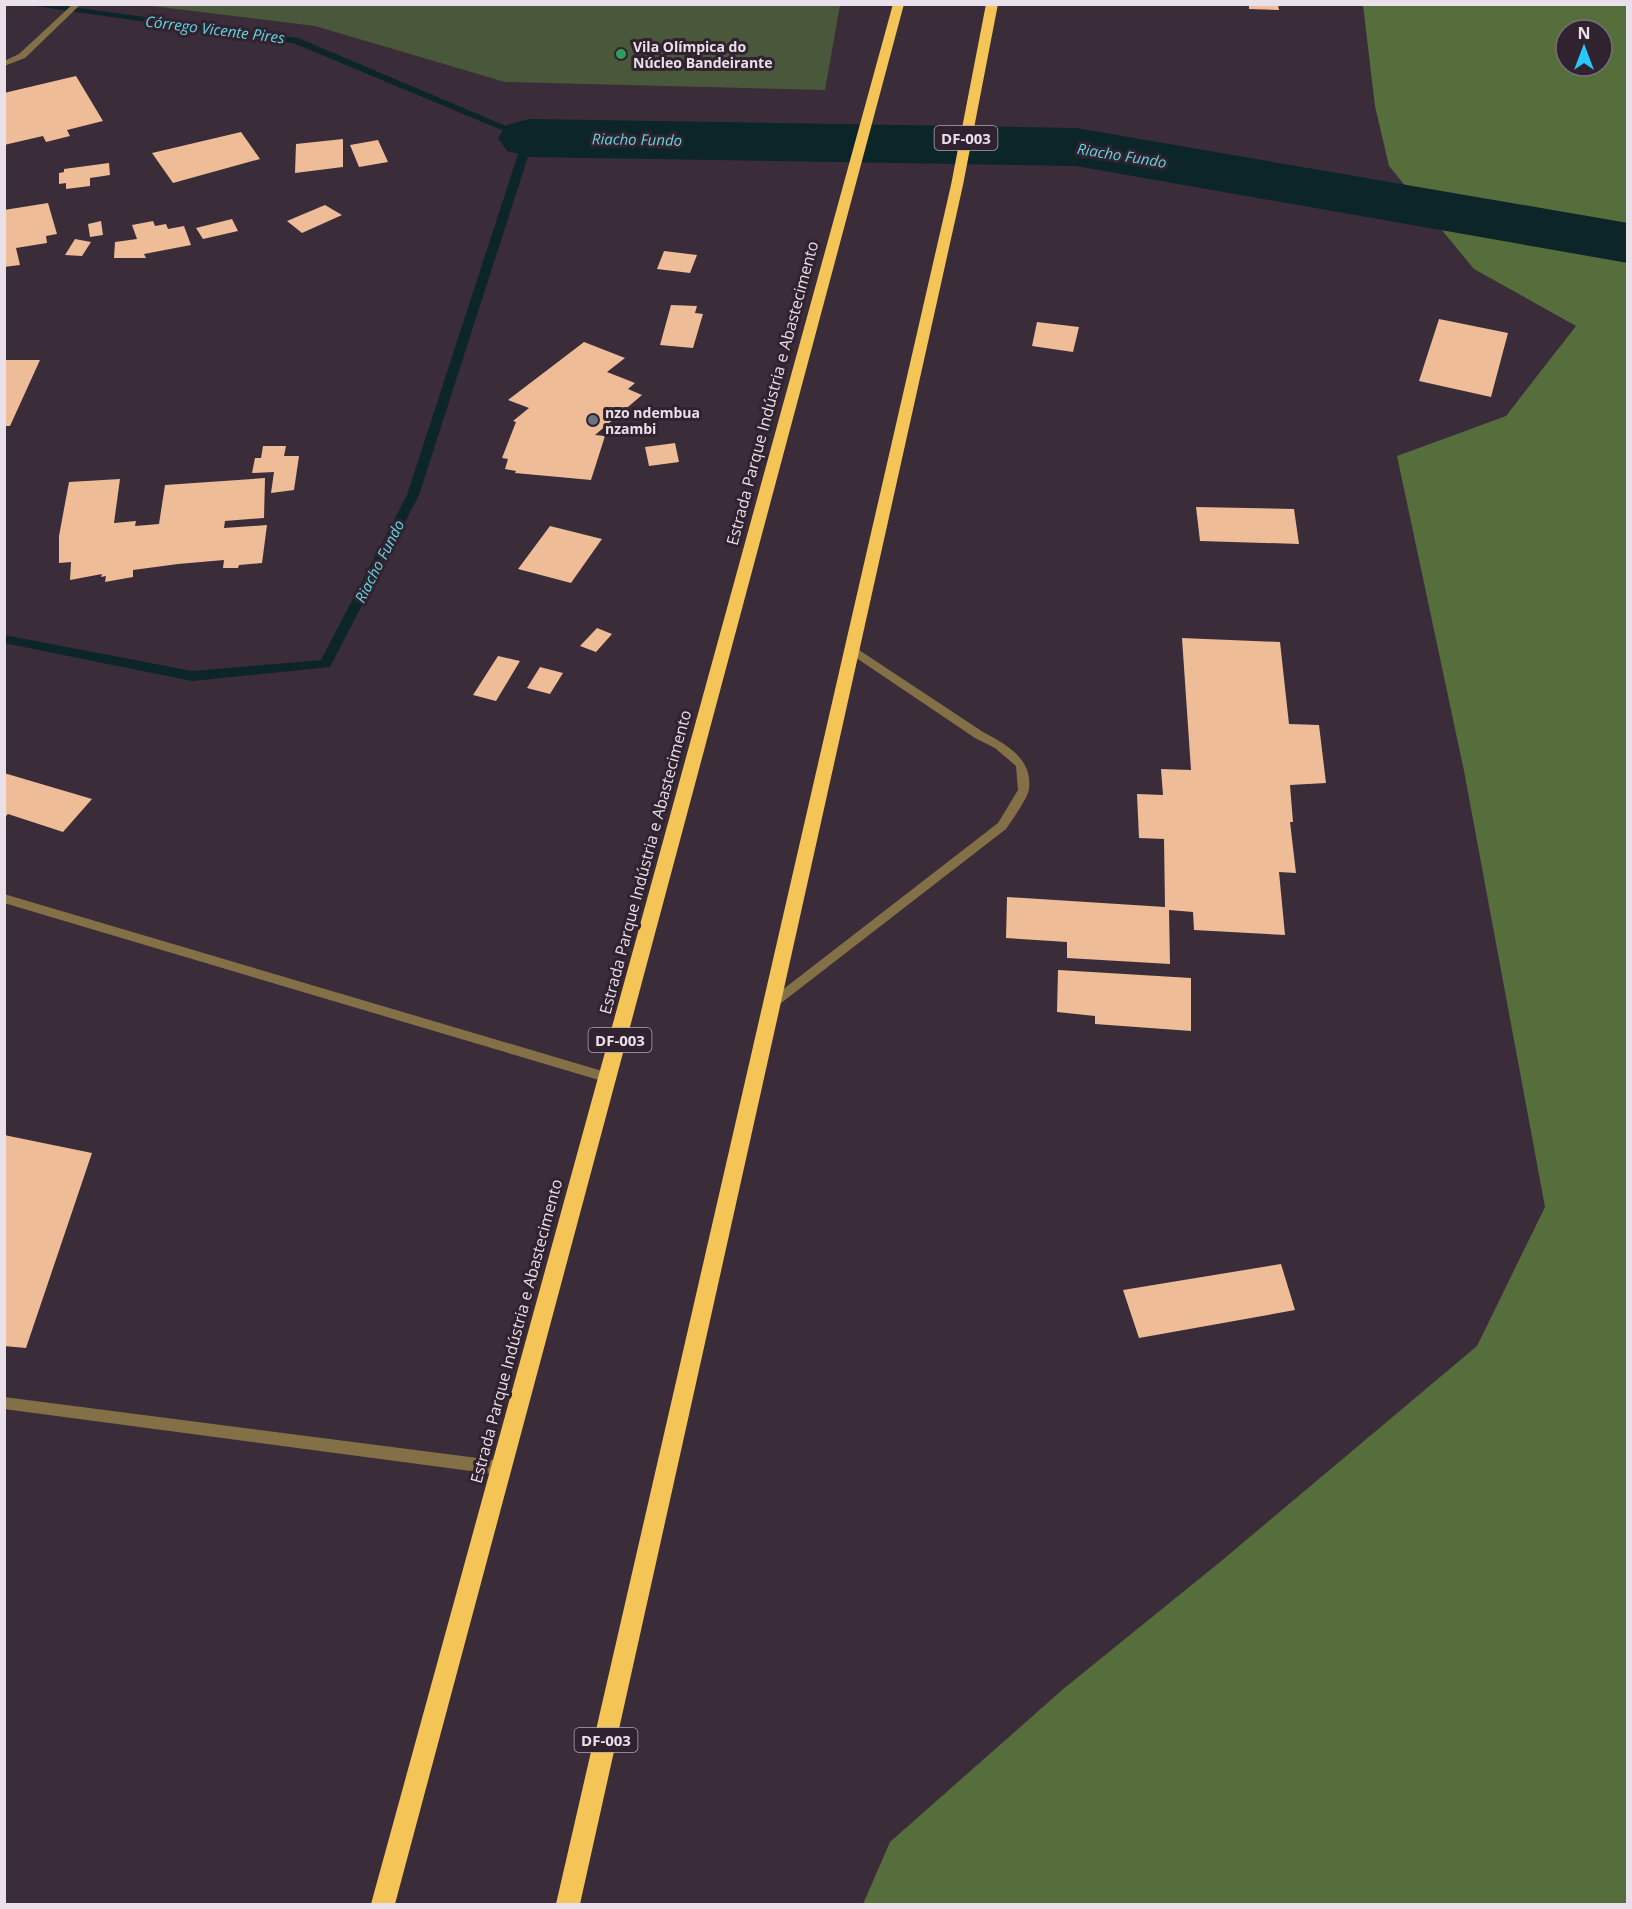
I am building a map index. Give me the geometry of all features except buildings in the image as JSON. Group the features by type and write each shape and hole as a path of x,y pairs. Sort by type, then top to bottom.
{"highway":[{"name":"Estrada Parque Indústria e Abastecimento","path":"382,1905 609,1078 899,4"},
{"name":"DF-003","path":"568,1905 957,185 992,4"}],"street":[{"path":"4,64 22,56 78,5"},
{"path":"772,1004 1002,826 1024,790 1021,765 999,746 978,735 853,650"},
{"path":"4,898 609,1078"},
{"path":"4,1403 501,1468"}],"green space":[{"name":"Vila Olímpica do Núcleo Bandeirante","path":"840,4 825,90 505,82 315,26 144,5"},
{"path":"1363,5 1627,5 1627,1904 863,1904 890,1842 1062,1690 1220,1562 1477,1346 1545,1207 1464,771 1397,456 1506,416 1576,326 1474,269 1389,166 1375,106"}],"waterway":[{"name":"Riacho Fundo","path":"4,639 192,676 325,664 413,495 529,138 295,40 25,4"},
{"name":"Riacho Fundo","path":"529,138 1076,147 1628,243"}],"place":[{"name":"Vila Olímpica do Núcleo Bandeirante","path":"621,54"},
{"name":"nzo ndembua nzambi","path":"593,420"}],"water label":[{"name":"Córrego Vicente Pires","path":"215,29"}]}
